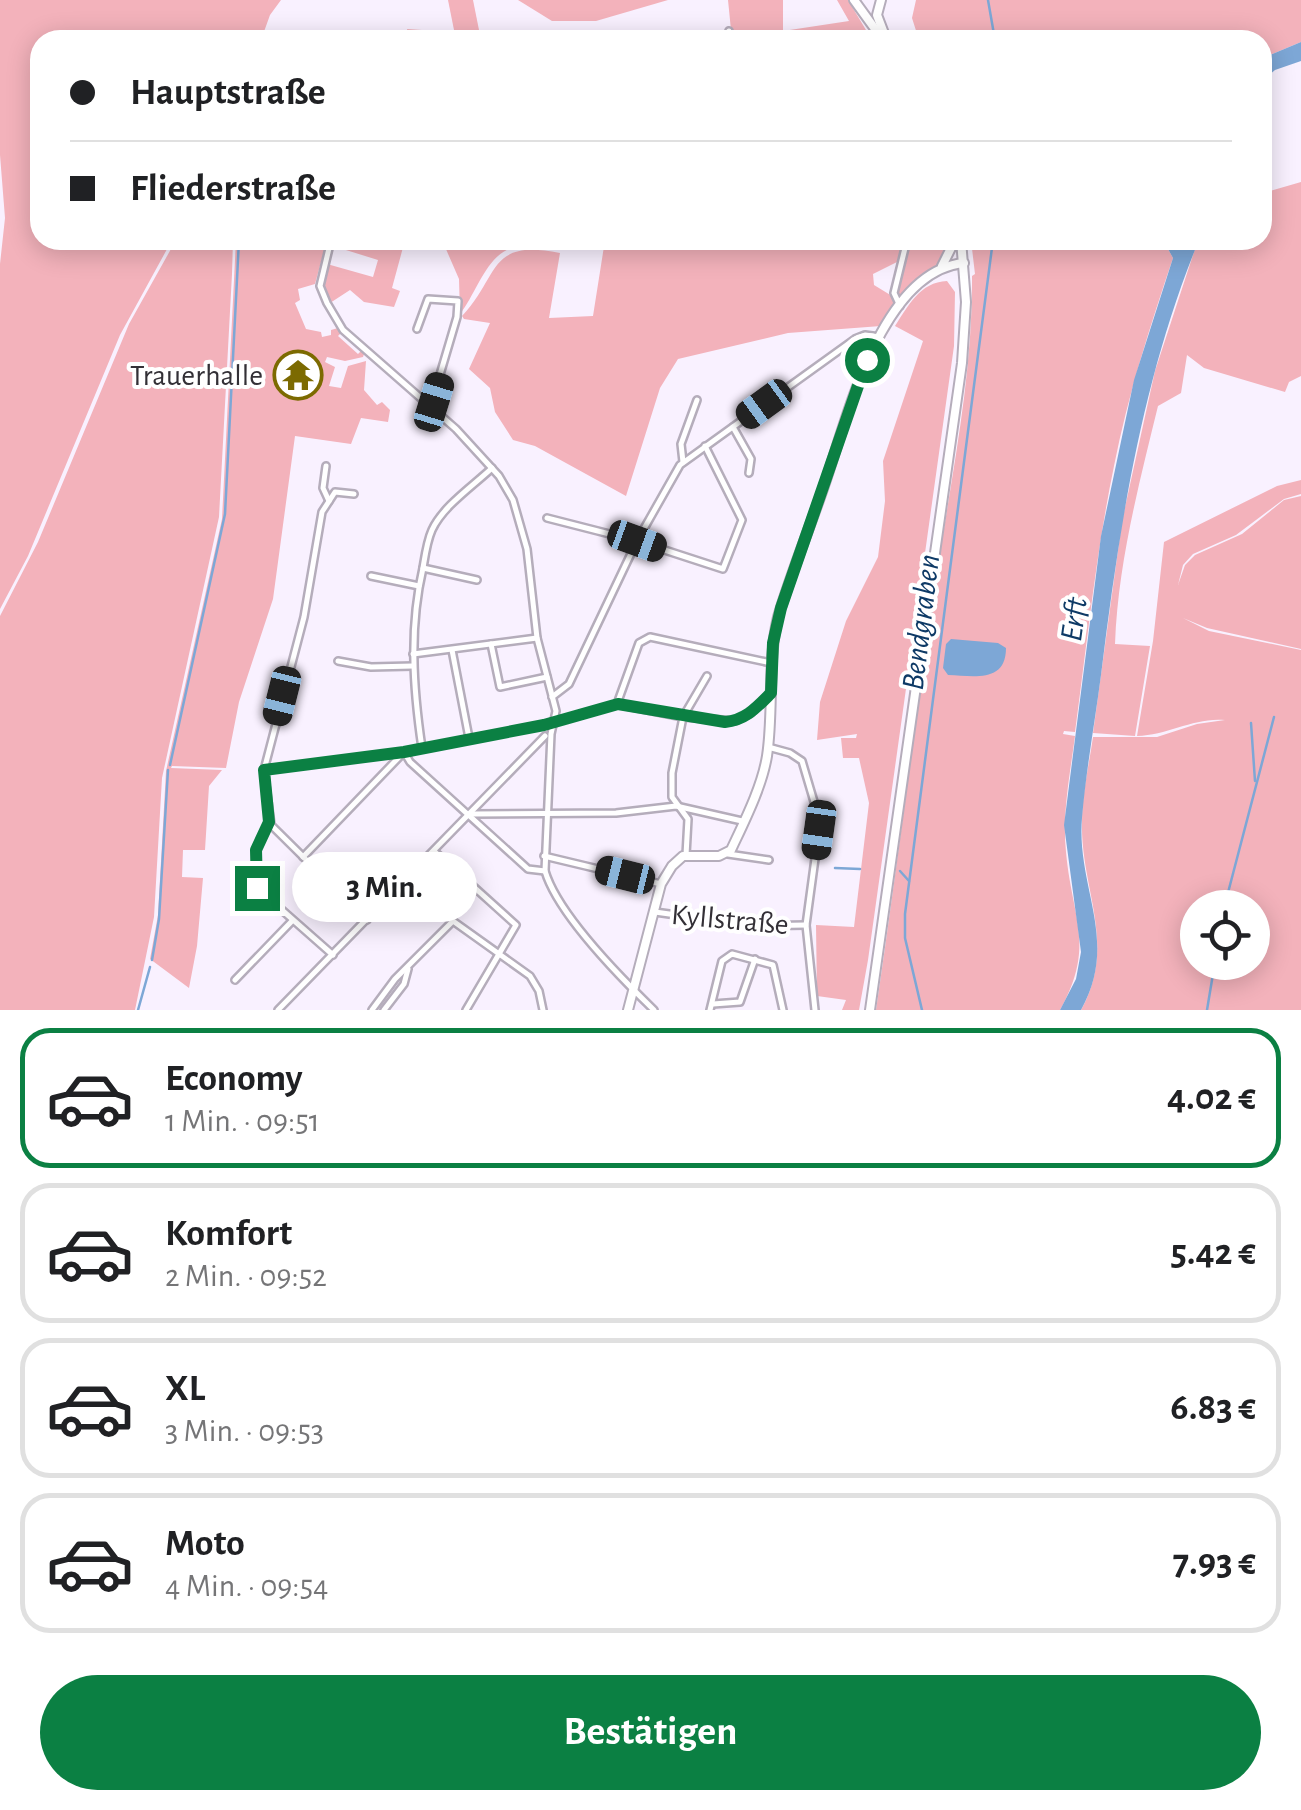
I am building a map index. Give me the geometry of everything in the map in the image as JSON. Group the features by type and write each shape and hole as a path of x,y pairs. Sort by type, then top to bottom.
{"street":[{"path":"872,0 857,4 877,30"},
{"path":"880,0 878,18 882,30"},
{"path":"329,250 320,283 348,337 431,405 492,468 513,500 524,534 537,638 555,720 551,734 545,871 550,886 580,930 654,1010"},
{"path":"900,306 894,293 905,250"},
{"path":"727,853 764,767 771,664 781,608 866,364 900,306 918,283 942,266 952,250"},
{"path":"870,1010 962,364 966,323 960,250"},
{"path":"942,266 964,264"},
{"path":"417,329 430,298 458,300 457,317 431,405"},
{"path":"552,697 569,684 637,541 683,462 855,339 865,335 880,337"},
{"path":"683,462 681,444 697,400"},
{"path":"732,427 751,459 749,473"},
{"path":"547,518 637,541 722,570 742,520 705,446"},
{"path":"326,466 323,488 329,501"},
{"path":"422,748 412,654 422,568 434,525 492,468"},
{"path":"333,955 260,892 256,883 257,846 269,822 264,770 304,617 322,512 334,492 354,494"},
{"path":"422,568 477,580"},
{"path":"371,576 419,586"},
{"path":"616,704 638,647 648,637 771,664"},
{"path":"412,654 537,638"},
{"path":"491,644 500,687 547,677"},
{"path":"452,650 468,738"},
{"path":"338,661 371,667 413,666"},
{"path":"686,855 688,821 672,799 671,791 682,717 708,676"},
{"path":"264,770 404,752 544,725 616,704 682,717 738,720 771,693"},
{"path":"278,1010 545,736"},
{"path":"768,747 804,762 820,822 806,925 814,1010"},
{"path":"404,752 410,762 530,870 545,871"},
{"path":"303,857 404,752"},
{"path":"469,815 616,813 680,806 742,821"},
{"path":"269,822 367,920"},
{"path":"434,851 516,925 466,1010"},
{"path":"628,1010 661,884 672,866 686,855 727,853 769,860"},
{"path":"544,856 661,884"},
{"name":"Kyllstraße","path":"653,912 755,926 806,925"},
{"path":"235,980 292,920"},
{"path":"372,1010 395,979 453,921 533,980 542,1010"},
{"path":"755,959 739,1002 711,1007 722,960 732,954 755,959 768,962 775,970 783,1010"},
{"path":"384,1010 404,984 408,970"}],"shaded area":[{"path":"0,0 281,0 265,30 30,30 30,250 167,250 120,335 28,556 0,609 0,264 5,218 0,155"},
{"path":"448,0 473,0 479,30 454,30"},
{"path":"518,0 668,0 596,21 552,21"},
{"path":"728,0 783,0 783,30 731,30"},
{"path":"837,0 848,0 866,30 790,30 849,21"},
{"path":"916,0 1301,0 1301,42 1272,54 1272,30 916,30 912,18"},
{"path":"1301,182 1301,376 1289,382 1285,392 1204,368 1187,355 1181,393 1158,406 1120,584 1115,644 1150,646 1135,736 1093,733 1122,521 1155,371 1194,252 1272,250 1272,190"},
{"path":"170,250 233,250 219,517 162,778 154,917 135,1010 0,1010 0,616 38,542 129,324"},
{"path":"235,250 324,250 315,284 298,289 300,300 295,303 306,329 321,332 322,337 338,328 342,332 338,336 358,354 362,350 364,354 345,361 327,357 325,362 335,367 329,386 341,388 348,366 366,361 364,390 377,405 382,402 390,410 388,422 361,418 351,444 295,436 273,599 239,702 226,768 171,768 222,770 209,786 205,850 183,850 182,877 203,878 189,988 150,959 158,915 166,771 222,519"},
{"path":"346,250 402,250 392,288 400,291 394,307 364,302 350,290 330,303 324,288 327,264 373,277 378,260"},
{"path":"446,250 508,250 484,273 460,314 459,279"},
{"path":"536,250 560,253 549,318 593,316 603,250 903,250 901,260 873,274 874,285 892,296 895,307 881,326 788,333 678,359 660,388 626,496 535,446 513,440 495,412 490,388 469,369 490,323 462,316 507,256"},
{"path":"906,250 945,250 939,264 900,296 896,294"},
{"path":"972,250 1169,250 1173,258 1140,361 1114,466 1075,732 1063,734 1075,736 1065,823 1079,932 1077,967 1071,987 1060,1010 876,1010 965,393 975,274"},
{"path":"947,281 955,292 954,346 868,960 859,1010 842,1010 846,1000 817,996 816,925 854,927 869,803 859,758 843,758 841,738 856,738 857,734 817,740 820,702 846,621 878,557 885,501 883,461 923,341 895,326 922,290"},
{"path":"1301,480 1301,494 1284,499 1236,535 1193,554 1183,565 1178,585 1185,565 1195,555 1242,534 1284,500 1301,496 1301,649 1207,628 1183,618 1209,631 1301,650 1301,1010 1081,1010 1092,985 1096,962 1095,916 1082,821 1093,737 1157,737 1225,720 1203,721 1137,736 1164,542 1277,486"}],"water":[{"path":"1301,42 1301,61 1272,72 1272,54"},
{"path":"1169,250 1195,250 1162,346 1135,454 1082,818 1097,960 1081,1010 1060,1010 1076,979 1081,952 1064,825 1101,536 1134,380 1173,258"},
{"path":"951,639 998,643 1006,648 1005,659 1001,667 987,675 948,675 943,668 946,644"}],"waterway":[{"name":"Bendgraben","path":"988,0 993,30"},
{"path":"170,765 225,514 238,250"},
{"name":"Bendgraben","path":"922,1010 905,938 905,914 992,250"},
{"path":"1229,890 1274,717"},
{"path":"1251,723 1255,781"},
{"path":"152,960 159,919 168,770"},
{"path":"835,868 860,869"},
{"path":"900,871 909,881"},
{"path":"138,1010 150,967"},
{"path":"1207,1010 1212,980"}],"place":[{"name":"Trauerhalle","path":"298,375"}],"route":[{"path":"257,888 256,850 269,822 264,770 404,752 544,725 618,704 725,722 751,713 771,693 773,643 781,608 867,360"}],"water label":[{"name":"Erft","path":"1073,619"}]}
